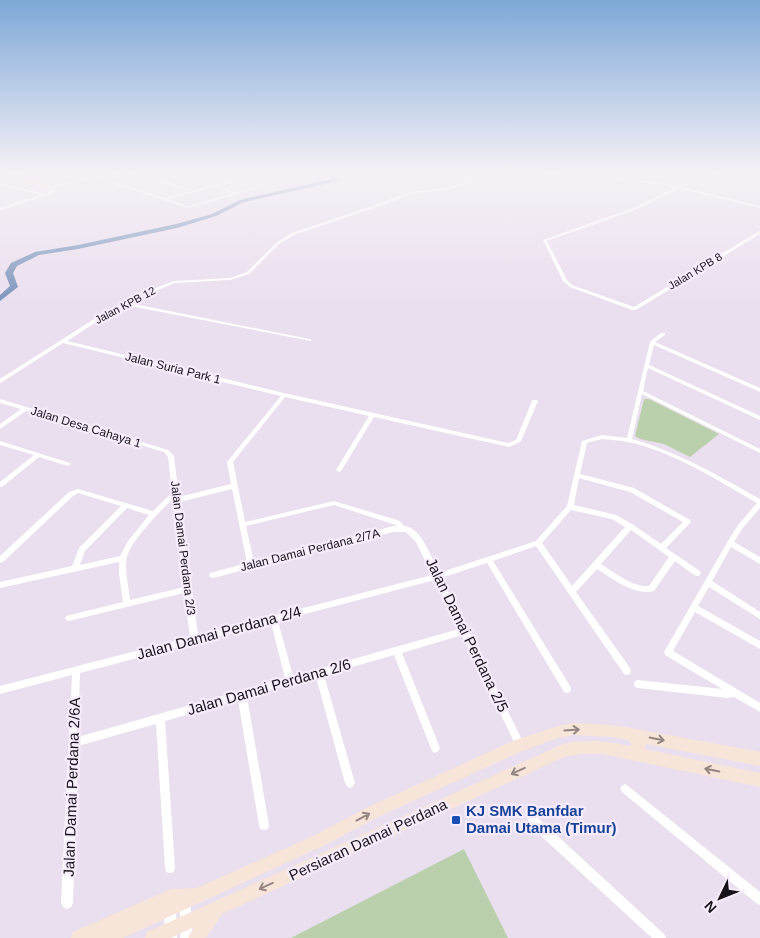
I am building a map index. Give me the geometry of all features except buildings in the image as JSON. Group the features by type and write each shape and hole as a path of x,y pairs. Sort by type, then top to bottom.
{"main road":[{"name":"Persiaran Damai Perdana","path":"79,938 171,897 202,894 320,840 371,813 520,745 558,732 574,729 631,734 760,759"},
{"path":"628,752 640,749 638,740 631,734"},
{"name":"Persiaran Damai Perdana","path":"153,938 187,930 218,908 562,751 589,746 628,752 760,780"},
{"name":"Persiaran Damai Perdana","path":"106,938 177,906"},
{"path":"196,938 218,908"}],"street":[{"name":"Jalan KPB 12","path":"0,381 62,340 146,292 174,282 230,279 248,273 278,243 293,234 350,215"},
{"name":"Jalan KPB 8","path":"618,215 546,240 567,284 631,310 760,232"},
{"path":"124,303 309,340"},
{"path":"629,440 652,342 663,334"},
{"name":"Jalan Suria Park 1","path":"62,340 284,395 508,445 518,441 535,401"},
{"path":"652,342 760,390"},
{"path":"646,365 760,418"},
{"path":"640,391 760,451"},
{"path":"251,566 230,462 284,395"},
{"name":"Jalan Desa Cahaya 1","path":"0,402 166,451 171,456"},
{"path":"0,427 25,409"},
{"path":"339,470 372,415"},
{"path":"627,671 538,543 570,507 584,442 596,437 629,440 666,451 760,503 757,512 740,527 730,543 668,652 760,708"},
{"path":"0,443 68,464"},
{"path":"0,485 38,455"},
{"name":"Jalan Damai Perdana 2/3","path":"171,456 194,639"},
{"path":"578,476 632,490 688,522 661,548"},
{"path":"127,604 123,558 126,550 154,514 170,498 234,486"},
{"path":"0,560 71,494 78,491 154,514"},
{"path":"242,525 334,504 398,523 404,528"},
{"path":"75,568 82,550 125,506"},
{"path":"570,507 614,517 697,573"},
{"path":"572,592 630,526"},
{"name":"Jalan Damai Perdana 2/7A","path":"213,575 404,528"},
{"name":"Jalan Damai Perdana 2/5","path":"404,528 420,540 520,745"},
{"name":"Jalan Damai Perdana 2/4","path":"0,690 438,576 538,543"},
{"path":"730,543 760,561"},
{"path":"0,585 123,558"},
{"path":"596,565 642,590 651,589 673,558"},
{"path":"489,560 567,690"},
{"path":"708,582 760,616"},
{"path":"68,618 188,589"},
{"path":"693,607 760,645"},
{"path":"274,619 290,681"},
{"name":"Jalan Damai Perdana 2/6","path":"74,743 465,631"},
{"path":"397,650 435,748"},
{"name":"Jalan Damai Perdana 2/6A","path":"67,903 76,670"},
{"path":"319,673 350,783"},
{"path":"638,684 727,694 735,693"},
{"path":"242,695 264,825"},
{"path":"160,718 170,868"},
{"path":"625,789 760,899"},
{"path":"533,821 660,938"},
{"name":"Persiaran Damai Perdana","path":"177,906 202,894"},
{"path":"177,906 187,930"},
{"path":"172,934 177,906"}],"green space":[{"path":"644,399 649,399 719,434 690,457 664,444 640,439 635,436"},
{"path":"464,849 508,938 291,938"}],"waterway":[{"path":"0,299 14,287 9,273 14,265 37,253 78,247 177,226 214,215"}],"place":[{"name":"KJ SMK Banfdar Damai Utama (Timur)","path":"456,820"}]}
